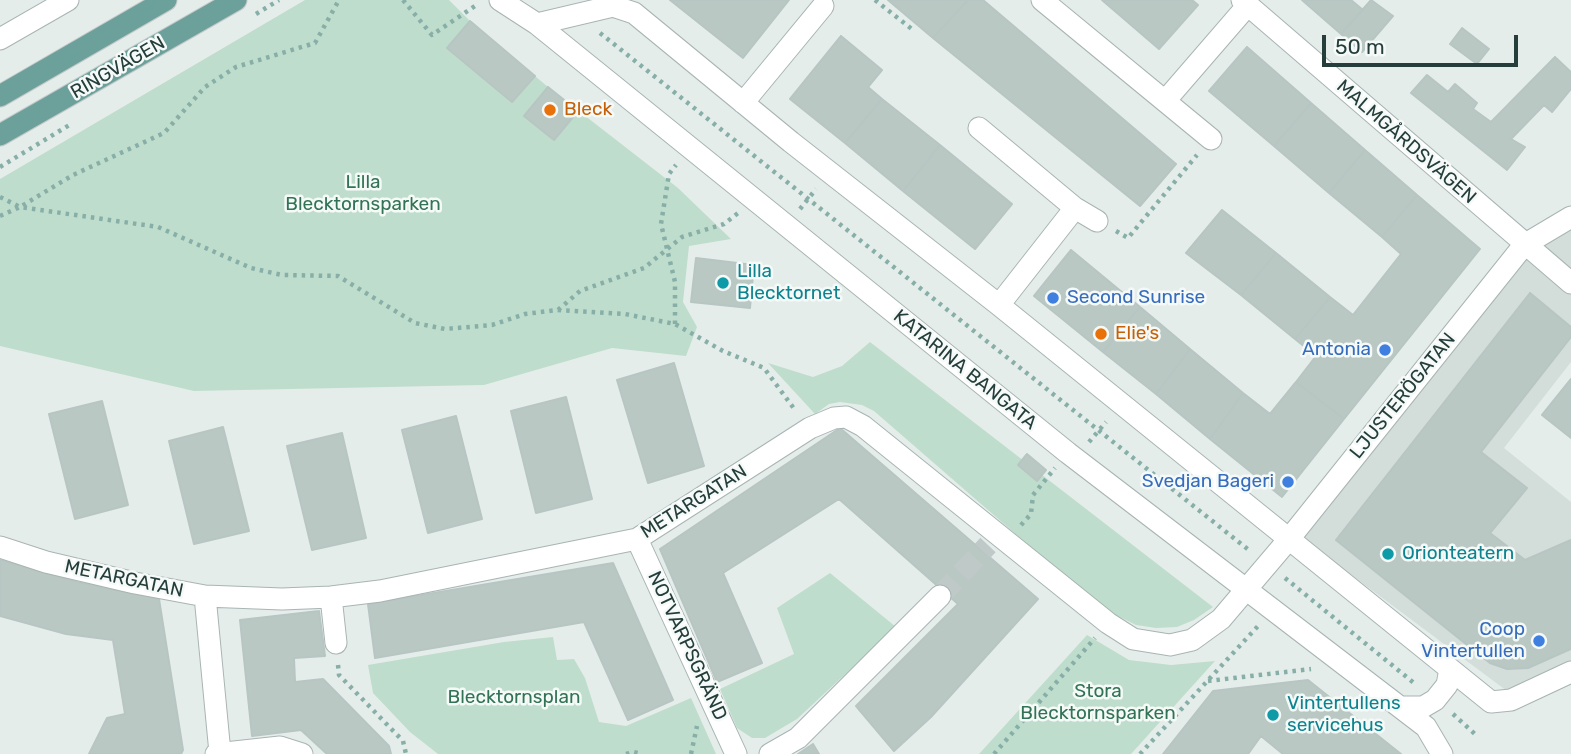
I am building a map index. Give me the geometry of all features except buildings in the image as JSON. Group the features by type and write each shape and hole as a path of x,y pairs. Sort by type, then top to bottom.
{"main road":[{"name":"RINGVÄGEN","path":"0,96 166,0"},
{"name":"RINGVÄGEN","path":"0,135 236,0"}],"street":[{"path":"0,39 68,0"},
{"name":"KATARINA BANGATA","path":"500,0 537,24 1076,459 1348,665 1429,730"},
{"path":"1042,0 1210,139"},
{"path":"537,24 612,3 634,13 829,173 999,305 1491,702 1511,700 1571,672"},
{"path":"1165,101 1245,3"},
{"name":"MALMGÅRDSVÄGEN","path":"1245,3 1571,283"},
{"path":"743,103 823,6"},
{"path":"979,128 1075,208 1097,221"},
{"path":"999,305 1075,208"},
{"name":"LJUSTERÖGATAN","path":"1246,589 1289,539 1524,244 1571,217"},
{"name":"METARGATAN","path":"0,548 46,562 205,596 282,599 380,591 638,539 810,428 834,418 846,417 863,426 1108,623 1133,639 1170,645 1192,640 1221,619 1246,589"},
{"name":"NOTVARPSGRÄND","path":"638,539 736,754"},
{"path":"205,596 218,754 280,747 302,754"},
{"path":"770,754 798,738 940,596"},
{"path":"331,597 337,649"},
{"path":"1401,707 1423,707 1435,700 1447,685 1450,669"},
{"path":"1429,730 1442,754"}],"path":[{"path":"0,216 73,175 164,133 205,87 236,67 315,43 338,0"},
{"path":"403,0 432,35 483,0"},
{"path":"875,0 913,30"},
{"name":"KATARINA BANGATA","path":"576,14 1266,564 1476,735"},
{"path":"1097,221 1128,238 1210,139"},
{"path":"675,324 675,282 661,224 669,174 689,148"},
{"path":"787,227 829,173"},
{"path":"0,197 20,207 158,227 233,261 282,275 338,276 415,323 445,329 492,325 525,314 557,310 625,314 675,324 723,351 764,368 810,428"},
{"path":"557,310 580,291 644,268 682,237 724,224 754,200"},
{"path":"1076,459 1122,404"},
{"path":"1002,536 1031,514 1034,495 1052,471"},
{"path":"1140,754 1273,609"},
{"path":"994,754 1108,623"},
{"path":"337,649 340,675 403,741 406,754"},
{"path":"1207,681 1348,665"},
{"path":"1429,730 1491,702"},
{"path":"691,754 694,737"},
{"path":"626,754 642,754"}],"shaded area":[{"path":"1571,218 1571,362 1504,448 1571,502 1571,661 1507,691 1294,532 1519,244"}],"green space":[{"name":"Lilla Blecktornsparken","path":"305,0 449,0 548,87 678,188 731,239 689,246 683,302 697,327 686,356 612,348 484,385 194,391 0,346 0,179"},
{"path":"870,342 1213,607 1194,620 1177,627 1136,625 1114,614 1095,603 874,411 862,405 840,402 829,404 815,414 768,363 813,377 842,366"},
{"path":"830,573 896,627 797,719 765,738 752,738 737,728 720,689 794,654 777,608"},
{"name":"Stora Blecktornsparken","path":"1087,635 1129,660 1171,665 1215,661 1131,754 979,754"},
{"name":"Blecktornsplan","path":"553,637 557,660 574,659 585,678 599,722 626,726 691,698 716,754 438,754 410,732 373,693 368,665 504,642"}],"tunnel":[{"path":"940,596 988,545"}],"place":[{"name":"Bleck","path":"550,110"},
{"name":"Lilla Blecktornet","path":"723,283"},
{"name":"Second Sunrise","path":"1053,298"},
{"name":"Elie's","path":"1101,334"},
{"name":"Antonia","path":"1385,350"},
{"name":"Svedjan Bageri","path":"1288,482"},
{"name":"Orionteatern","path":"1388,554"},
{"name":"Coop Vintertullen","path":"1539,641"},
{"name":"Vintertullens servicehus","path":"1273,715"}]}
